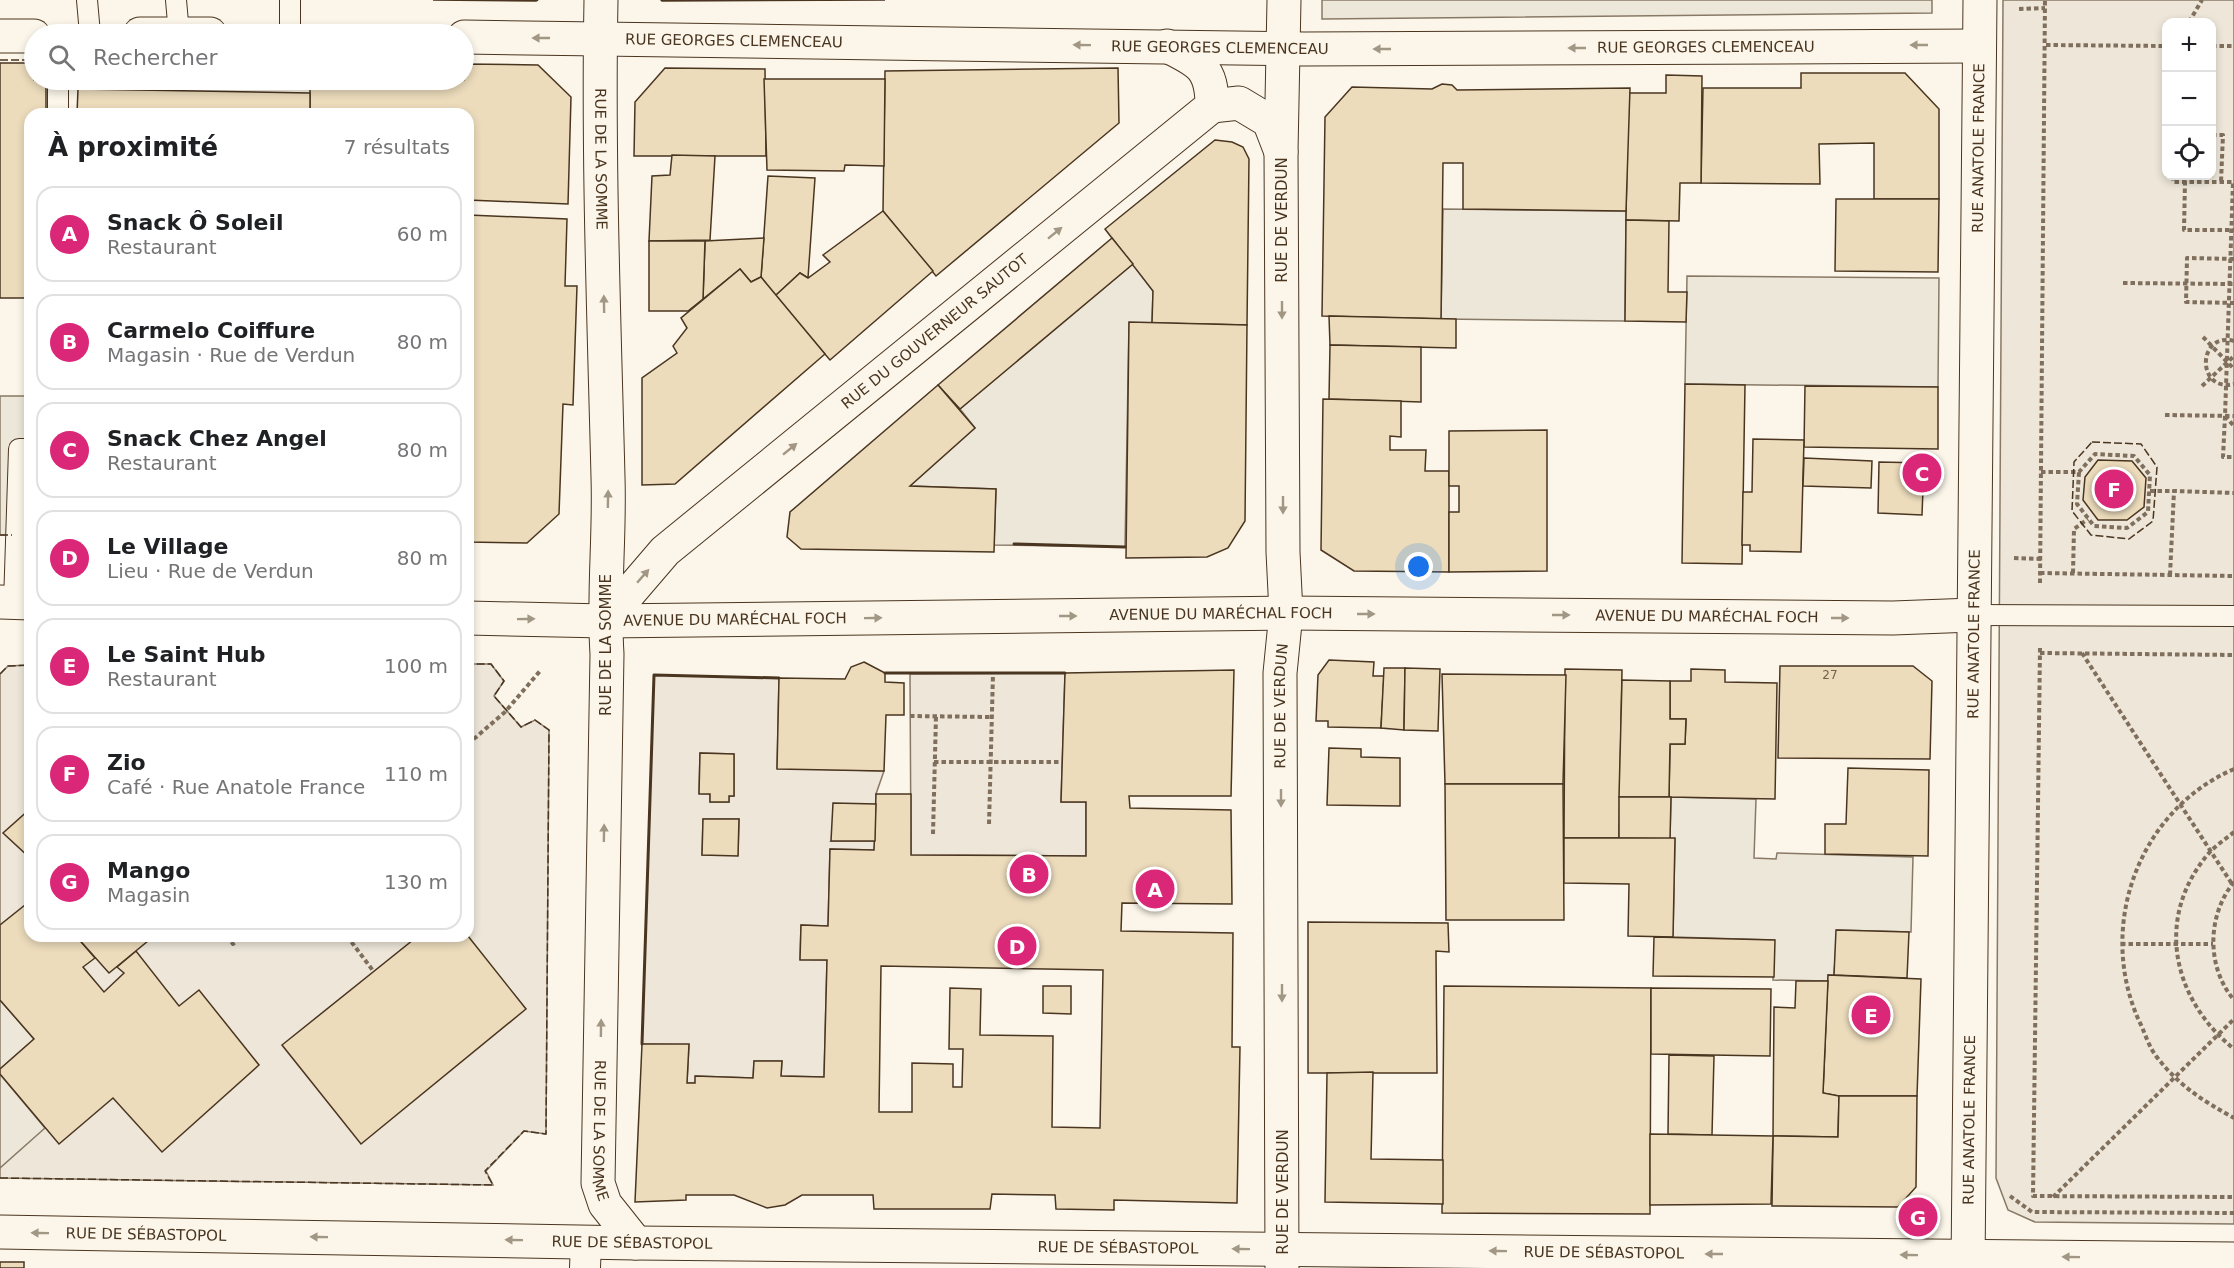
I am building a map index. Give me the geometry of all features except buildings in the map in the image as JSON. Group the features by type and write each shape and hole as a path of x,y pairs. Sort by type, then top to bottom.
{"street":[{"name":"RUE DE LA SOMME","path":"601,0 609,499 605,621 607,654 598,1183 605,1204 636,1243"},
{"name":"RUE DE VERDUN","path":"1283,1259 1280,673 1286,613 1283,541 1281,152 1285,48 1284,0"},
{"name":"RUE ANATOLE FRANCE","path":"1968,1262 1977,46 1980,0"},
{"path":"0,36 24,36"},
{"name":"RUE GEORGES CLEMENCEAU","path":"474,37 1285,48 1977,46"},
{"path":"1167,46 1195,60 1212,83 1212,106 1239,103 1269,121 1281,152"},
{"name":"RUE DU GOUVERNEUR SAUTOT","path":"605,621 665,551 1212,106"},
{"name":"AVENUE DU MARÉCHAL FOCH","path":"474,618 605,621 1286,613 1893,618 1973,615"},
{"name":"RUE DE SÉBASTOPOL","path":"0,1232 586,1255 636,1243 928,1257 1968,1262 2234,1259"}],"lane":[{"path":"87,0 89,24"},
{"path":"177,0 178,24"},
{"path":"290,0 290,24"},
{"path":"58,90 58,108"},
{"path":"15,603 19,449 24,449"},
{"path":"1973,615 2234,616"}],"path":[{"path":"2191,18 2202,0"},
{"path":"2013,9 2045,8"},
{"path":"2046,45 2162,46"},
{"path":"2216,46 2234,46"},
{"path":"2216,135 2223,135 2222,182"},
{"path":"2173,180 2173,182 2233,182 2232,303 2223,457 2234,457"},
{"path":"2185,181 2184,230 2234,230"},
{"path":"2232,259 2187,258 2186,302 2232,303"},
{"path":"2123,283 2234,284"},
{"path":"2203,337 2234,369"},
{"path":"2234,341 2221,340 2211,346 2204,362 2211,379 2222,385 2234,384"},
{"path":"2202,386 2234,356"},
{"path":"2165,415 2234,416"},
{"path":"2225,416 2234,426"},
{"path":"2095,454 2134,456 2150,475 2148,512 2127,528 2094,526 2077,504 2079,472 2095,454"},
{"path":"2041,472 2079,472"},
{"path":"2150,491 2234,493"},
{"path":"2170,575 2174,491"},
{"path":"2073,574 2074,529 2088,519"},
{"path":"2010,557 2041,559"},
{"path":"2040,573 2234,576"},
{"path":"2040,653 2234,655"},
{"path":"2082,653 2210,852 2233,883 2221,902 2215,923 2213,944 2216,969 2234,1000"},
{"path":"474,739 505,712 540,671"},
{"path":"989,824 993,674"},
{"path":"910,716 992,717"},
{"path":"933,834 936,716"},
{"path":"934,762 1061,762"},
{"path":"2234,769 2217,777 2180,805 2147,845 2127,893 2121,944 2129,1002 2155,1055 2196,1098 2234,1118"},
{"path":"2234,832 2210,852 2194,873 2184,897 2178,923 2178,957 2187,993 2202,1019 2234,1049"},
{"path":"352,942 374,972"},
{"path":"2121,944 2213,944"},
{"path":"2053,1197 2234,1019"},
{"path":"2010,1196 2032,1212 2234,1213"},
{"path":"2033,1196 2234,1197"}],"shaded area":[{"path":"1322,0 1932,0 1932,13 1322,19"},
{"path":"2003,0 2234,0 2234,1224 2035,1222 2008,1210 1996,1178"},
{"path":"1443,209 1626,211 1625,321 1441,319"},
{"path":"1133,264 1153,291 1152,323 1129,323 1125,547 994,545 996,489 910,486 975,428 960,409"},
{"path":"1687,276 1939,278 1938,387 1685,384"},
{"path":"0,396 24,396 24,535 0,535"},
{"path":"474,664 491,664 504,681 494,696 521,727 535,720 549,730 546,1134 524,1131 486,1171 493,1185 0,1178 0,674 8,666 24,665 24,942 474,942"},
{"path":"1065,673 1061,802 1086,802 1086,856 911,855 910,674"},
{"path":"654,675 779,678 777,768 884,771 876,794 876,804 831,841 875,841 874,850 830,849 828,926 801,925 800,959 827,960 824,1077 781,1076 782,1061 754,1061 753,1078 696,1076 695,1083 687,1083 689,1045 642,1044","holes":["700,753 734,754 734,796 729,796 729,802 710,802 710,794 699,793","703,819 739,819 738,855 702,855"]},
{"path":"1671,797 1756,799 1754,858 1776,859 1777,853 1913,857 1911,932 1837,930 1834,975 1828,975 1828,981 1773,980 1774,940 1673,937 1675,839 1670,839"},
{"path":"0,1000 34,1039 0,1069"},
{"path":"0,1074 45,1128 0,1168"}],"fence":[{"path":"0,60 24,60"},
{"path":"2092,442 2141,444 2157,467 2153,521 2129,539 2091,535 2072,511 2074,462 2092,442"},
{"path":"0,535 12,535"},
{"path":"0,1178 493,1185 485,1171 524,1131 546,1134 549,730 535,720 521,727 494,696 504,681 491,664 474,664"},
{"path":"0,674 8,666 24,665"}],"wall":[{"path":"1014,544 1125,547"},
{"path":"885,673 1065,673"},
{"path":"642,1044 654,675 779,678"}],"place":[{"name":"Snack Chez Angel","path":"1922,473"},
{"name":"Zio","path":"2114,489"},
{"name":"Carmelo Coiffure","path":"1029,874"},
{"name":"Snack Ô Soleil","path":"1155,889"},
{"name":"Le Village","path":"1017,946"},
{"name":"Le Saint Hub","path":"1871,1015"},
{"name":"Mango","path":"1918,1217"}]}
